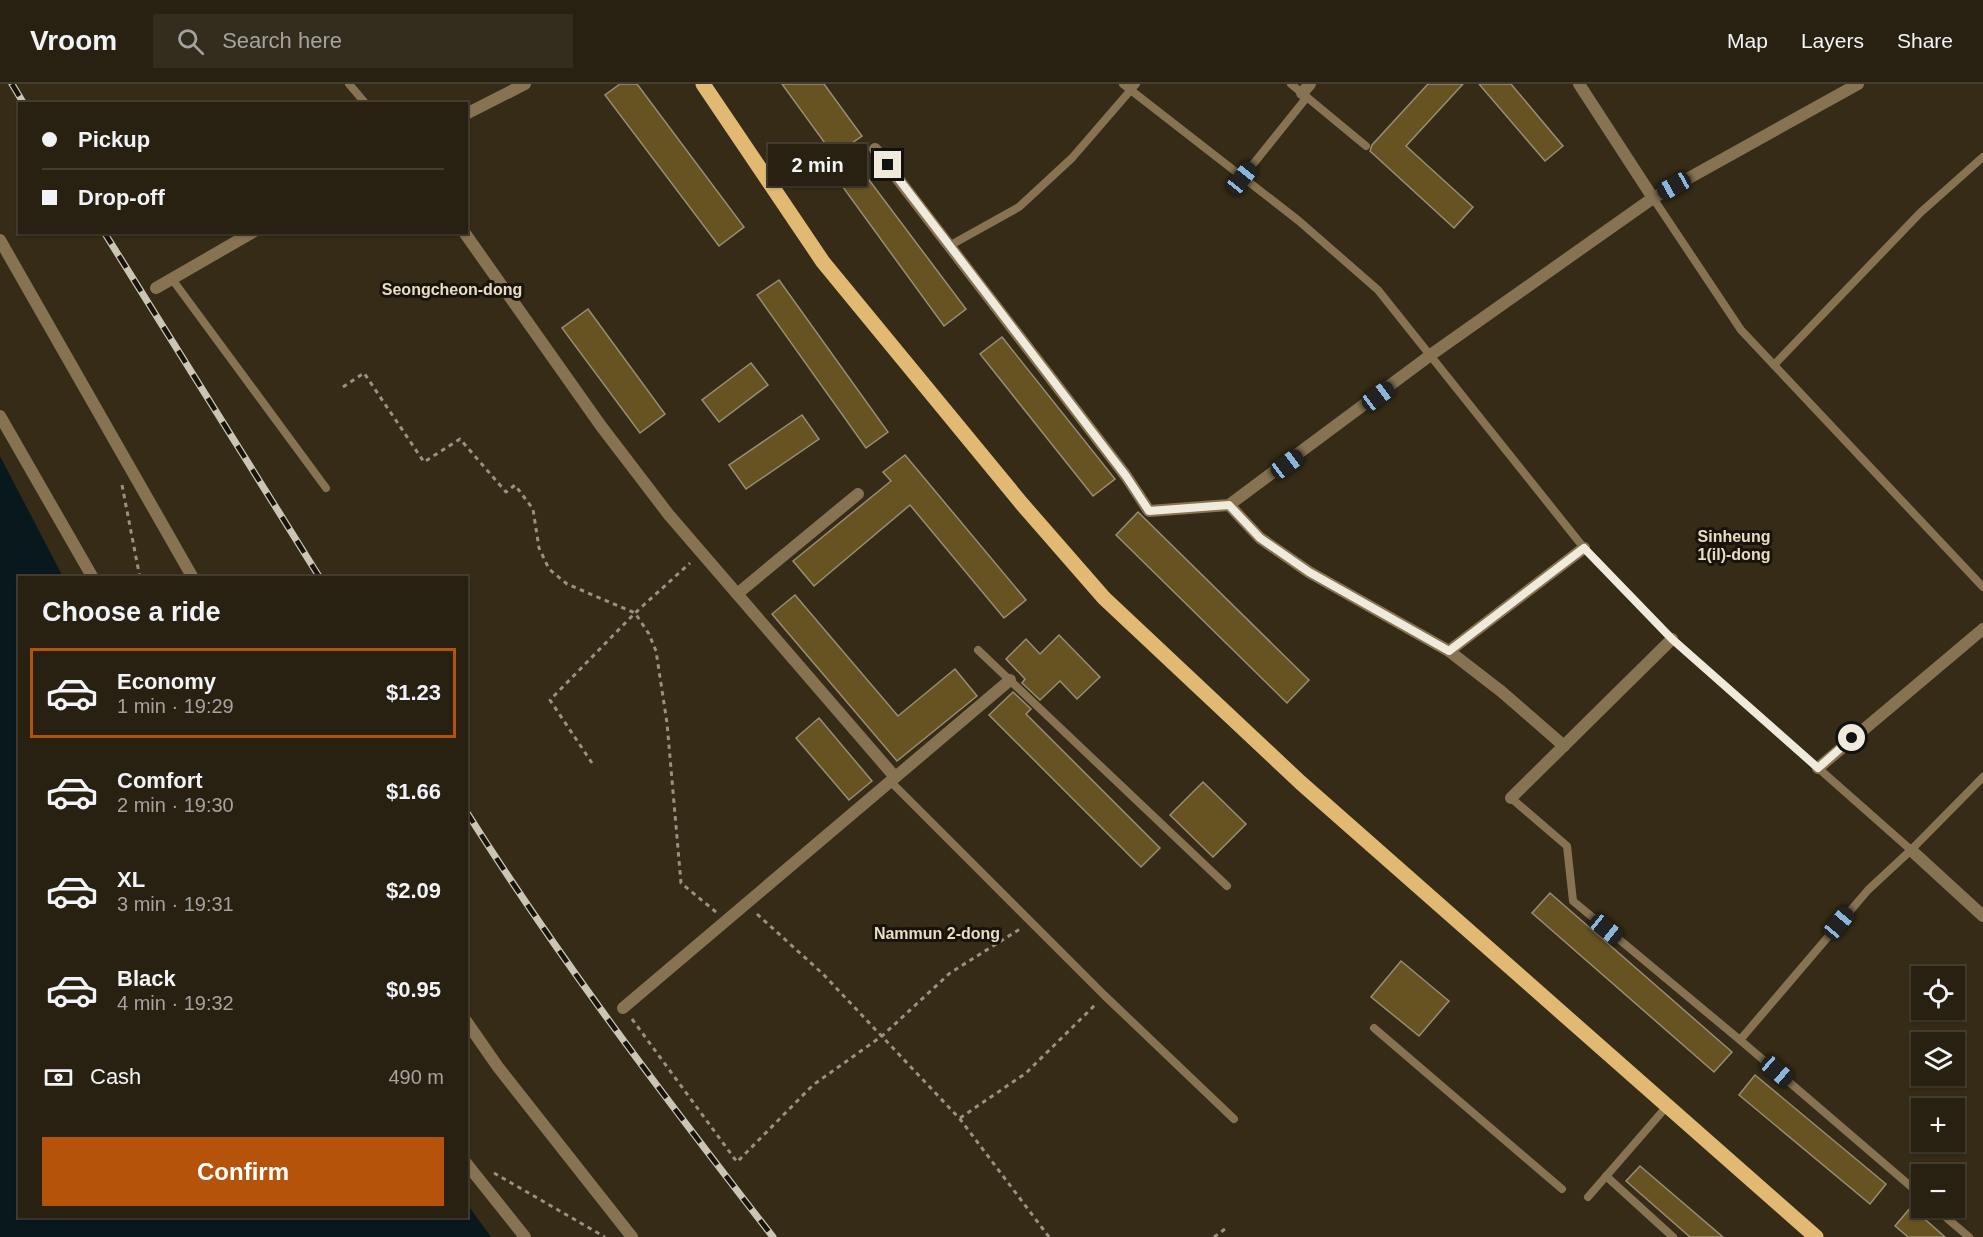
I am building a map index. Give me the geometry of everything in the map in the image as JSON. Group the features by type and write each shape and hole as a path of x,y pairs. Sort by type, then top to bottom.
{"main road":[{"path":"703,84 823,262 1022,504 1104,598 1301,783 1816,1237"}],"street":[{"path":"468,113 525,84"},
{"path":"1579,84 1653,198"},
{"path":"876,149 1126,476 1149,511 1229,505 1432,354 1653,198 1858,84"},
{"path":"156,288 250,234"},
{"path":"465,234 601,426 669,515 893,779"},
{"path":"0,240 192,576"},
{"path":"0,416 92,576"},
{"path":"737,594 858,494"},
{"path":"1229,505 1260,538 1309,572 1449,651 1502,692 1564,746"},
{"path":"1449,651 1584,548"},
{"path":"1818,768 1983,629"},
{"path":"1511,798 1672,639"},
{"path":"623,1008 1010,680"},
{"path":"1911,850 1983,916"},
{"path":"468,1024 498,1067 632,1237"},
{"path":"468,1166 525,1237"}],"lane":[{"path":"349,84 364,102"},
{"path":"1291,84 1307,91 1366,146"},
{"path":"949,246 1018,207 1072,158 1129,86 1299,221 1378,290 1432,354 1584,548 1672,639 1911,850"},
{"path":"1242,178 1307,91"},
{"path":"1774,365 1920,213 1983,157"},
{"path":"1653,198 1741,330 1983,587"},
{"path":"172,279 326,488"},
{"path":"978,650 1227,886"},
{"path":"1740,1040 1868,890 1983,777"},
{"path":"893,779 1104,995 1234,1119"},
{"path":"1511,798 1567,846 1573,901 1911,1187"},
{"path":"1374,1028 1562,1189"},
{"path":"1588,1197 1668,1105"},
{"path":"1606,1176 1674,1237"},
{"path":"1947,1218 1969,1237"}],"path":[{"path":"343,387 364,373 424,462 460,439 506,492 515,485 533,509 542,558 557,578 635,613 649,634 656,651 667,723 681,883 726,922"},
{"path":"119,474 140,576"},
{"path":"592,763 550,700 635,613 701,552"},
{"path":"747,905 823,975 960,1119 1049,1237"},
{"path":"623,1008 737,1162 813,1085 882,1036 950,973 1030,920"},
{"path":"960,1119 1026,1073 1104,995"},
{"path":"486,1168 606,1237"},
{"path":"1214,1237 1225,1229"}],"shaded area":[{"path":"0,456 62,576 18,576 18,1218 468,1218 468,1205 491,1237 0,1237"}],"building":[{"path":"620,84 637,84 744,227 719,246 605,95"},
{"path":"782,84 824,84 862,136 845,148 966,309 944,326 837,179 846,172"},
{"path":"1428,84 1463,84 1406,146 1473,207 1454,228 1370,151 1372,145"},
{"path":"1479,84 1511,84 1563,146 1545,161"},
{"path":"779,280 888,432 866,448 757,295"},
{"path":"588,309 665,414 640,433 562,328"},
{"path":"1002,337 1115,479 1093,496 980,354"},
{"path":"751,363 768,385 719,422 702,400"},
{"path":"802,415 819,439 746,489 729,465"},
{"path":"905,455 1026,600 1004,618 910,505 814,586 793,561 891,481 883,472"},
{"path":"1138,512 1309,680 1287,703 1116,535"},
{"path":"795,595 898,716 955,669 977,696 897,761 772,614"},
{"path":"1059,635 1100,677 1077,699 1060,681 1040,700 1022,683 1025,679 1006,659 1026,639 1040,654"},
{"path":"1013,692 1031,709 1026,714 1160,848 1141,867 989,715"},
{"path":"819,718 872,781 849,800 796,738"},
{"path":"1203,782 1246,824 1213,857 1170,815"},
{"path":"1550,893 1732,1052 1714,1072 1532,913"},
{"path":"1401,961 1449,1001 1419,1036 1371,997"},
{"path":"1755,1075 1886,1184 1870,1204 1739,1095"},
{"path":"1640,1166 1723,1237 1690,1237 1626,1181"},
{"path":"1911,1207 1911,1218 1923,1218 1945,1237 1908,1237 1895,1226"}],"railway":[{"path":"12,84 23,102"},
{"path":"105,234 319,576"},
{"path":"468,814 538,921 653,1081 773,1237"}],"district":[{"name":"Seongcheon-dong","path":"452,289"},
{"name":"Sinheung 1(il)-dong","path":"1734,545"},
{"name":"Nammun 2-dong","path":"937,933"}],"route":[{"path":"888,165 1126,476 1149,511 1229,505 1260,538 1309,572 1449,651 1584,548 1672,639 1818,768 1852,738"}]}
